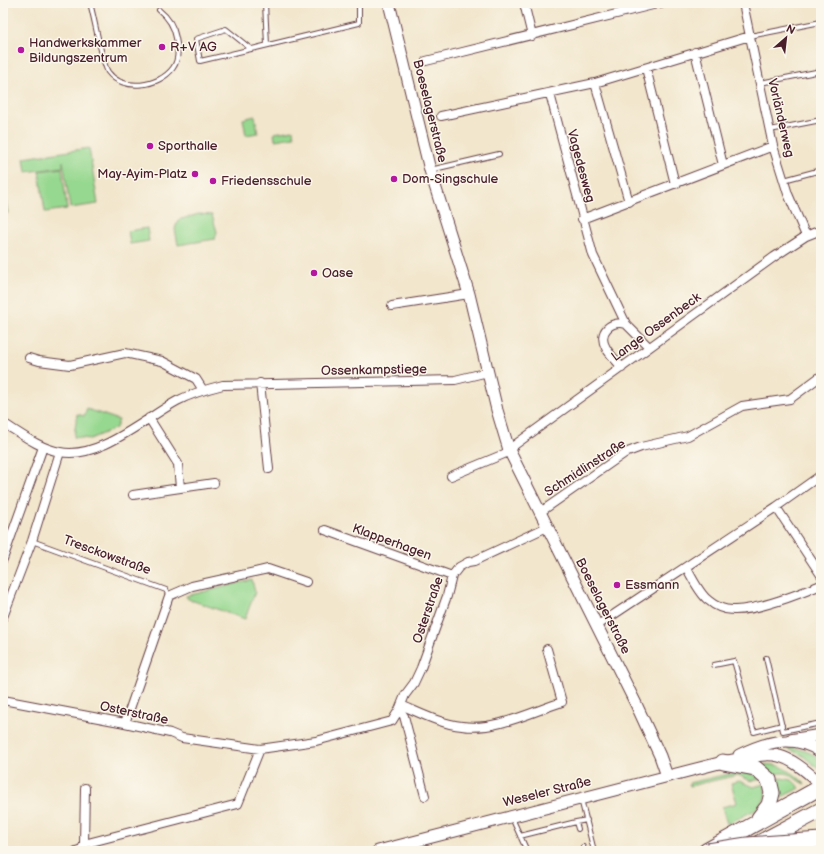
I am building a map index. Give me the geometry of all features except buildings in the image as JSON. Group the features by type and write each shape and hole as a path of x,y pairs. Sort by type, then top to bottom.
{"highway":[{"path":"723,762 755,768 769,780 772,793 769,805 758,821"},
{"path":"707,851 821,786"},
{"path":"744,851 821,810"},
{"path":"707,851 747,845 821,840"}],"street":[{"name":"Boeselagerstraße","path":"388,3 430,170 469,294 509,450 539,513 598,625 660,756 667,776"},
{"path":"524,3 532,36"},
{"path":"426,61 532,36 646,5 661,3"},
{"name":"Vorländerweg","path":"743,3 773,146 783,180 806,236"},
{"path":"550,94 595,83 750,36"},
{"path":"695,52 723,165"},
{"path":"646,68 675,184"},
{"path":"595,83 629,202"},
{"name":"Boeselagerstraße","path":"441,116 550,94"},
{"name":"Vagedesweg","path":"550,94 582,219 773,146"},
{"path":"582,219 593,255 626,324 650,347"},
{"name":"Lange Ossenbeck","path":"509,450 806,236 821,230"},
{"path":"392,306 469,294"},
{"path":"622,368 605,347 604,335 605,329 609,325 620,322 626,324"},
{"path":"29,358 39,362 70,364 125,353 162,361 196,379 203,390"},
{"name":"Ossenkampstiege","path":"3,423 43,446 60,452 92,450 111,442 177,401 203,390 223,385 260,383 456,380 488,372"},
{"name":"Schmidlinstraße","path":"539,513 625,453 641,447 688,436 742,406 790,399 821,376"},
{"path":"260,383 269,469"},
{"path":"149,418 178,464 180,488"},
{"path":"3,559 43,446"},
{"path":"451,476 504,454 509,450"},
{"path":"3,617 32,540 60,452"},
{"path":"598,625 776,507 821,475"},
{"path":"133,495 214,483"},
{"path":"776,507 821,575"},
{"name":"Osterstraße","path":"3,700 125,723 170,733 182,738 260,749 316,741 392,721 421,668 447,596 452,576 464,563 474,561 547,526"},
{"name":"Klapperhagen","path":"325,530 452,576"},
{"path":"686,567 706,599 718,607 733,610 761,605 795,595 821,585"},
{"path":"125,723 169,596 192,586 268,569 306,582"},
{"path":"400,708 444,722 462,726 480,727 499,723 562,702 547,649"},
{"path":"400,708 404,716 425,796"},
{"path":"786,741 821,735"},
{"name":"Weseler Straße","path":"723,762 763,744 786,741 808,746 821,752"},
{"path":"85,788 81,848 238,804 260,749"},
{"name":"Weseler Straße","path":"378,851 667,776 723,762 765,754 784,756 797,763 821,786"}],"lane":[{"path":"90,3 108,72 123,83 135,85 152,82 167,75 176,61 176,33 168,17 159,10"},
{"path":"265,3 267,45"},
{"path":"251,49 226,28 196,39 200,61 251,49 359,23 359,3"},
{"path":"750,36 821,22"},
{"path":"760,83 821,71"},
{"path":"770,130 821,120"},
{"path":"430,170 498,154"},
{"path":"783,180 821,170"},
{"name":"Tresckowstraße","path":"32,540 166,590 169,596"},
{"path":"766,658 783,731 821,723"},
{"path":"714,665 734,661 754,732 782,725"},
{"path":"581,799 594,851"},
{"path":"512,816 527,851"},
{"path":"520,836 587,820"},
{"path":"576,822 578,829"}],"green space":[{"path":"255,116 258,133 246,135 243,119"},
{"path":"293,130 294,137 275,140 274,133"},
{"path":"89,148 98,204 70,208 63,161 63,167 26,172 24,158"},
{"path":"62,168 67,209 45,212 39,171"},
{"path":"3,183 8,213 3,214"},
{"path":"199,214 212,215 217,232 215,239 178,245 175,229 178,220"},
{"path":"147,228 149,241 130,244 128,231"},
{"path":"87,409 119,420 116,428 90,439 74,437 77,414 84,416"},
{"path":"252,580 255,592 245,619 188,599 186,596"},
{"path":"786,746 813,754 821,760 821,771 802,755 786,748"},
{"path":"763,765 775,765 786,769 805,784 787,773 771,776"},
{"path":"746,770 762,779 751,781 738,775 690,786 689,783"},
{"path":"781,778 792,780 800,788 775,800 773,780"},
{"path":"739,781 754,787 764,784 766,797 757,809 727,824 722,807 737,803 731,783"}],"place":[{"name":"R+V AG","path":"162,47"},
{"name":"Handwerkskammer Bildungszentrum","path":"21,50"},
{"name":"Sporthalle","path":"150,146"},
{"name":"May-Ayim-Platz","path":"195,174"},
{"name":"Dom-Singschule","path":"394,179"},
{"name":"Friedensschule","path":"213,181"},
{"name":"Oase","path":"314,273"},
{"name":"Essmann","path":"617,585"}]}
